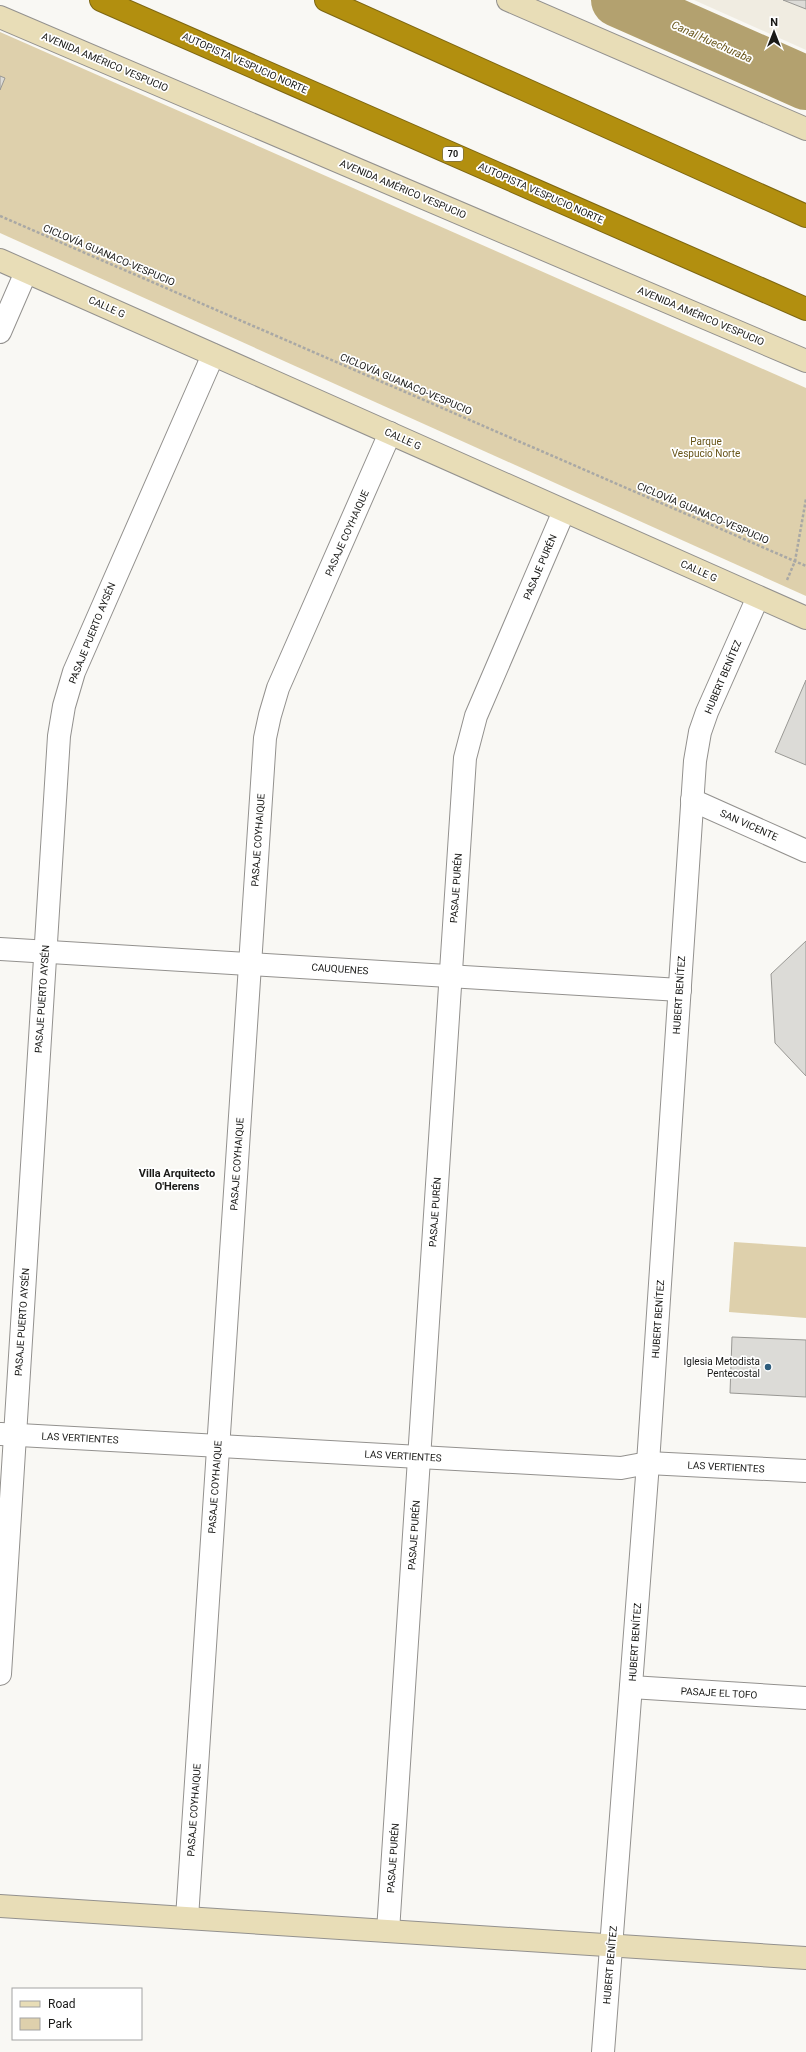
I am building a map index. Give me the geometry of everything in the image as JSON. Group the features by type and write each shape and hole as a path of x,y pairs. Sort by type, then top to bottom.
{"highway":[{"name":"AUTOPISTA VESPUCIO NORTE","path":"101,0 806,308"},
{"path":"326,0 806,216"}],"main road":[{"path":"508,0 806,129"},
{"name":"AVENIDA AMÉRICO VESPUCIO","path":"0,17 806,361"},
{"name":"CALLE G","path":"0,260 806,618"},
{"path":"0,1906 806,1958"}],"street":[{"path":"0,332 26,272"},
{"name":"PASAJE PUERTO AYSÉN","path":"0,1674 8,1434 45,951 59,736 68,692 87,639 213,355"},
{"name":"PASAJE COYHAIQUE","path":"187,1918 263,762 270,715 278,688 390,433"},
{"name":"PASAJE PURÉN","path":"388,1932 463,779 469,738 484,695 564,511"},
{"name":"HUBERT BENÍTEZ","path":"603,2052 648,1463 695,761 700,732 716,690 767,601"},
{"name":"SAN VICENTE","path":"692,800 806,851"},
{"name":"CAUQUENES","path":"0,949 680,990"},
{"name":"LAS VERTIENTES","path":"8,1434 621,1468 648,1463 806,1471"},
{"name":"PASAJE EL TOFO","path":"631,1688 806,1698"}],"path":[{"name":"CICLOVÍA GUANACO-VESPUCIO","path":"0,216 806,566"},
{"path":"767,601 795,561 806,499"}],"shaded area":[{"path":"694,0 806,0 806,50"}],"green space":[{"name":"Parque Vespucio Norte","path":"0,32 806,388 806,596 0,233"},
{"path":"734,1242 806,1247 806,1318 729,1312"}],"building":[{"path":"783,0 806,0 806,9"},
{"path":"0,76 5,78 0,90"},
{"path":"806,680 806,765 775,752"},
{"path":"806,941 806,1076 775,1043 771,974"},
{"name":"Iglesia Metodista Pentecostal","path":"732,1337 806,1340 806,1397 730,1393"}],"waterway":[{"name":"Canal Huechuraba","path":"618,0 806,83"}],"place":[{"name":"Iglesia Metodista Pentecostal","path":"768,1367"}],"district":[{"name":"Villa Arquitecto O'Herens","path":"177,1179"}]}
